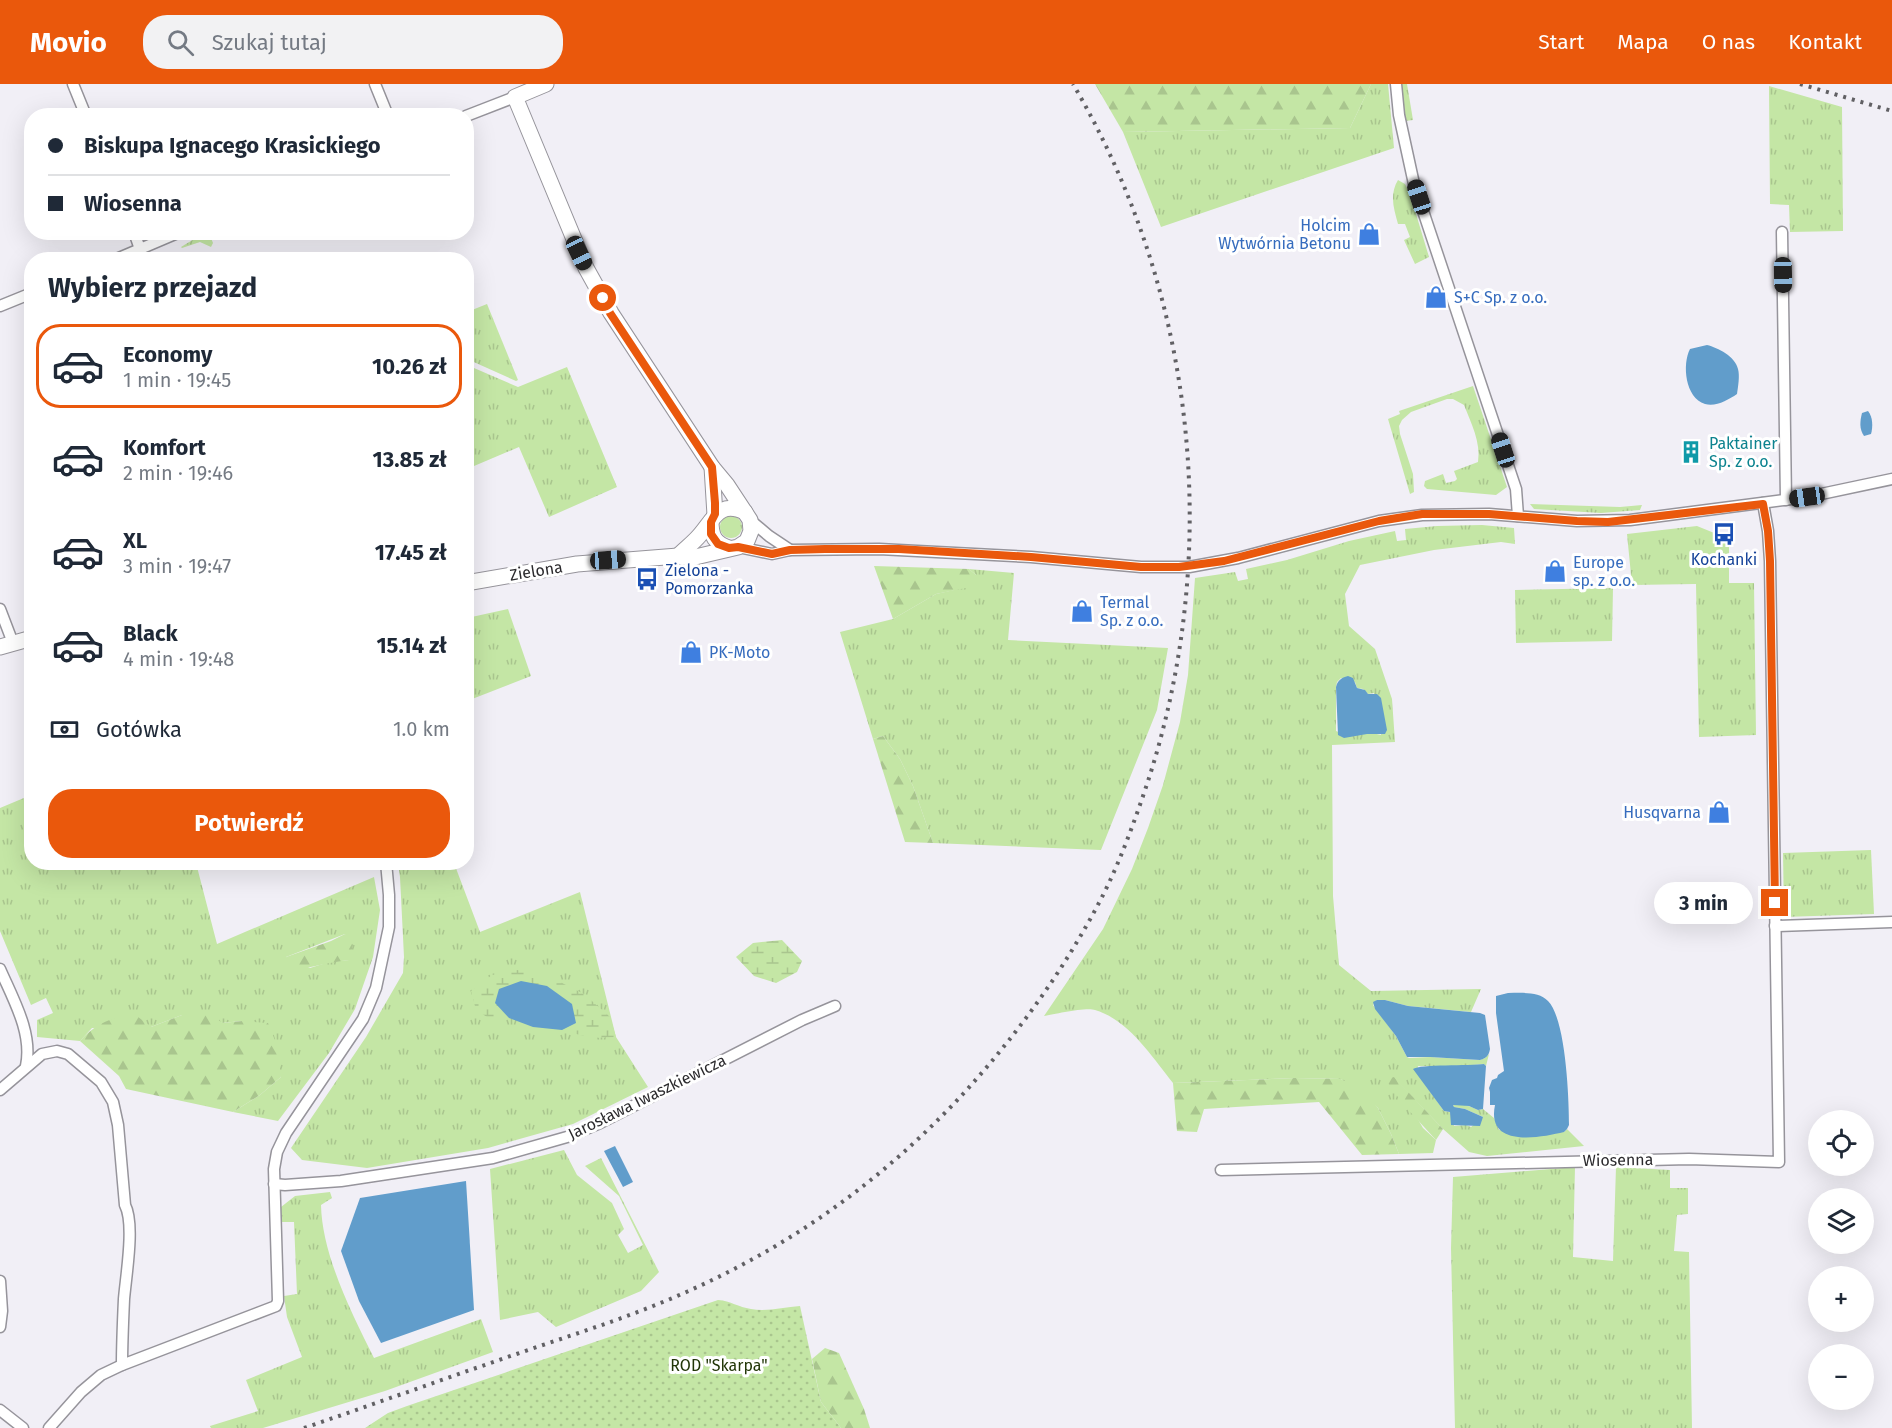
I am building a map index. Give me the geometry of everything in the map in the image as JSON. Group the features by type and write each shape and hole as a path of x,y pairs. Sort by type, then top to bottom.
{"street":[{"path":"73,84 83,108"},
{"path":"375,84 385,108"},
{"path":"474,112 520,91 546,84"},
{"path":"1396,84 1399,115 1414,184 1516,489 1518,516 1608,522 1763,504 1892,479"},
{"path":"520,91 566,222 610,313 747,516 751,531 747,541 734,548 718,544 711,534 712,467"},
{"path":"1782,232 1786,500"},
{"path":"137,240 140,249"},
{"path":"133,252 161,240"},
{"path":"0,306 24,296"},
{"name":"Wiosenna","path":"1221,1170 1689,1159 1779,1162 1770,561 1763,504"},
{"path":"678,556 724,508 735,508 790,550"},
{"name":"Zielona","path":"474,582 577,564 678,556 691,558 734,548 772,554 790,550 909,550 1031,557 1141,567 1179,567 1224,561 1379,521 1422,514 1518,516"},
{"path":"0,609 7,645 24,640"},
{"path":"49,1428 81,1392 101,1375 276,1306 278,1301 274,1169 277,1152 286,1133 363,1018 375,988 389,927 387,870"},
{"path":"1775,926 1892,922"},
{"path":"0,969 27,1036 29,1053 26,1066"},
{"name":"Jarosława Iwaszkiewicza","path":"274,1184 341,1181 485,1159 567,1137 600,1123 801,1020 835,1006"},
{"path":"0,1090 42,1054 57,1051 68,1054 101,1082 110,1094 118,1125 125,1205 129,1212 130,1225 122,1365"},
{"path":"0,1281 2,1311 0,1327"},
{"path":"0,1410 23,1428"}],"green space":[{"path":"1095,84 1371,84 1350,128 1123,132"},
{"path":"1371,84 1388,84 1394,148 1161,227 1123,132 1350,128"},
{"path":"1401,84 1407,84 1413,120 1405,121"},
{"path":"1769,86 1842,107 1843,231 1790,232 1789,205 1770,204"},
{"path":"1398,180 1405,184 1410,194 1429,257 1415,264 1404,240 1410,237 1405,224 1398,224 1394,207 1393,197"},
{"path":"192,240 212,240 213,243 211,247 200,242 181,247"},
{"path":"487,304 518,380 474,362 474,309"},
{"path":"567,367 617,487 549,517 519,447 474,466 474,368 518,387"},
{"path":"1473,386 1507,487 1496,495 1427,489 1424,486 1425,481 1443,474 1446,483 1455,481 1457,479 1454,471 1478,462 1477,440 1464,405 1453,399 1447,399 1411,412 1399,426 1413,474 1414,492 1410,494 1388,419 1400,414 1399,411"},
{"path":"1530,504 1620,507 1642,505 1640,510 1601,513 1534,509"},
{"path":"731,516 739,519 742,527 739,535 731,538 723,535 720,527 723,519"},
{"path":"1482,525 1514,528 1515,544 1501,542 1434,550 1360,565 1345,594 1349,626 1375,649 1392,699 1395,742 1332,745 1333,896 1339,965 1371,991 1481,989 1471,1012 1408,1006 1385,1000 1377,1000 1373,1005 1409,1058 1480,1060 1489,1054 1486,1066 1484,1064 1450,1067 1418,1066 1417,1073 1444,1111 1450,1112 1454,1126 1471,1127 1483,1117 1453,1105 1463,1105 1478,1110 1483,1109 1494,1118 1499,1130 1564,1132 1567,1129 1584,1146 1487,1156 1469,1152 1443,1129 1393,1077 1423,1128 1436,1140 1433,1153 1399,1154 1378,1108 1341,1079 1295,1078 1173,1083 1139,1040 1119,1022 1107,1015 1085,1009 1044,1016 1103,929 1132,869 1163,785 1180,722 1188,675 1195,578 1235,572 1238,581 1248,579 1246,569 1395,531 1397,541 1406,540 1405,529","holes":["1341,678 1355,682 1357,688 1363,689 1368,694 1374,693 1381,735 1348,734 1336,731 1337,682"]},
{"path":"1697,526 1729,539 1729,583 1754,583 1756,735 1699,737 1696,584 1632,585 1627,534"},
{"path":"874,566 969,569 976,575 976,586 936,594 893,619"},
{"path":"969,569 1014,573 1008,640 1168,648 1157,710 1101,850 933,843 913,786 900,759 883,736 873,739 840,632 893,619 936,594 954,590 976,575"},
{"path":"1613,588 1612,641 1516,643 1515,590"},
{"path":"508,609 531,676 474,698 474,616"},
{"path":"883,736 900,759 913,786 933,843 905,842 873,739"},
{"path":"24,798 24,870 198,870 217,944 374,877 380,910 373,957 355,1009 329,1053 278,1121 233,1112 260,1095 281,1077 242,1021 222,1023 182,1015 151,1027 92,1028 80,1041 37,1037 37,1020 53,1013 46,998 31,1005 0,931 0,808","holes":["345,934 349,960 329,962 310,968 286,957"]},
{"path":"1871,850 1874,914 1784,917 1783,853"},
{"path":"399,870 457,870 480,932 580,892 616,1037 648,1087 573,1124 488,1148 367,1168 302,1160 291,1148 366,1037 403,973"},
{"path":"345,934 353,945 349,960 292,970 286,957"},
{"path":"782,940 802,961 797,972 776,983 754,976 736,957 753,943"},
{"path":"517,970 550,977 584,994 610,1017 616,1037 591,1038 562,1030 576,1023 495,1003 509,1018 487,1017 476,1010 471,991 492,975"},
{"path":"207,1010 222,1023 242,1021 268,1023 276,1043 281,1077 260,1095 233,1112 126,1089 119,1076 80,1041 104,1022 133,1013 151,1027 182,1015"},
{"path":"1394,1077 1443,1129 1436,1140 1403,1104 1385,1079"},
{"path":"1295,1078 1341,1079 1359,1090 1378,1108 1399,1154 1362,1155 1319,1102 1204,1109 1197,1132 1177,1131 1173,1083"},
{"path":"564,1150 577,1175 612,1203 624,1229 618,1235 628,1253 643,1245 619,1196 585,1166 601,1158 659,1272 641,1291 556,1327 538,1312 500,1320 490,1169"},
{"path":"1575,1167 1573,1257 1613,1261 1616,1167 1670,1170 1670,1188 1688,1188 1688,1214 1677,1215 1674,1251 1689,1252 1692,1428 1455,1428 1451,1248 1453,1177"},
{"path":"330,1192 332,1198 321,1205 332,1264 374,1358 481,1319 493,1352 385,1391 263,1428 211,1428 210,1426 258,1411 246,1380 302,1357 287,1317 284,1296 297,1294 294,1222 280,1222 281,1207 295,1196"},
{"name":"ROD \"Skarpa\"","path":"718,1300 757,1310 800,1306 821,1402 841,1428 365,1428 388,1413 407,1406"},
{"path":"825,1348 839,1353 870,1428 841,1428 821,1402 812,1359"}],"water":[{"path":"1707,345 1730,356 1739,372 1737,394 1713,405 1698,401 1693,395 1689,388 1686,371 1690,349"},
{"path":"1868,411 1872,419 1872,431 1871,434 1864,436 1861,419 1862,413"},
{"path":"1348,676 1353,678 1357,688 1365,690 1368,694 1377,694 1381,698 1387,730 1385,734 1344,738 1338,735 1336,687 1340,680"},
{"path":"521,981 547,986 572,1004 576,1023 562,1030 533,1027 509,1018 495,1003 499,989"},
{"path":"1508,993 1530,993 1540,996 1548,1001 1554,1010 1563,1041 1567,1079 1569,1125 1564,1132 1517,1137 1506,1134 1498,1128 1494,1119 1495,1105 1490,1105 1489,1088 1492,1080 1504,1071 1496,1013 1496,996"},
{"path":"1377,1000 1485,1015 1490,1049 1488,1055 1480,1060 1407,1057 1396,1036 1375,1009 1373,1002"},
{"path":"1484,1064 1486,1066 1483,1109 1453,1105 1483,1117 1480,1126 1451,1125 1450,1112 1444,1111 1413,1069 1425,1066"},
{"path":"615,1146 633,1182 623,1187 604,1151"},
{"path":"466,1181 474,1310 381,1343 359,1301 341,1251 360,1198"}],"railway":[{"path":"304,1428 653,1306 700,1286 789,1238 849,1197 883,1170 963,1094 1021,1025 1087,925 1107,887 1129,835 1143,796 1168,707 1184,616 1190,524 1186,432 1172,342 1148,253 1116,167 1073,84"},
{"path":"1800,84 1892,111"}],"place":[{"name":"Holcim Wytwórnia Betonu","path":"1369,234"},
{"name":"S+C Sp. z o.o.","path":"1436,297"},
{"name":"Paktainer Sp. z o.o.","path":"1691,452"},
{"name":"Kochanki","path":"1724,534"},
{"name":"Europe sp. z o.o.","path":"1555,571"},
{"name":"Zielona - Pomorzanka","path":"647,579"},
{"name":"Termal Sp. z o.o.","path":"1082,611"},
{"name":"PK-Moto","path":"691,652"},
{"name":"Husqvarna","path":"1719,812"}],"route":[{"path":"603,298 610,313 712,467 715,514 711,522 711,534 718,544 729,548 738,547 772,554 790,550 899,549 1031,557 1141,567 1179,567 1224,561 1379,521 1422,514 1489,514 1608,522 1763,504 1770,561 1775,903"}]}
